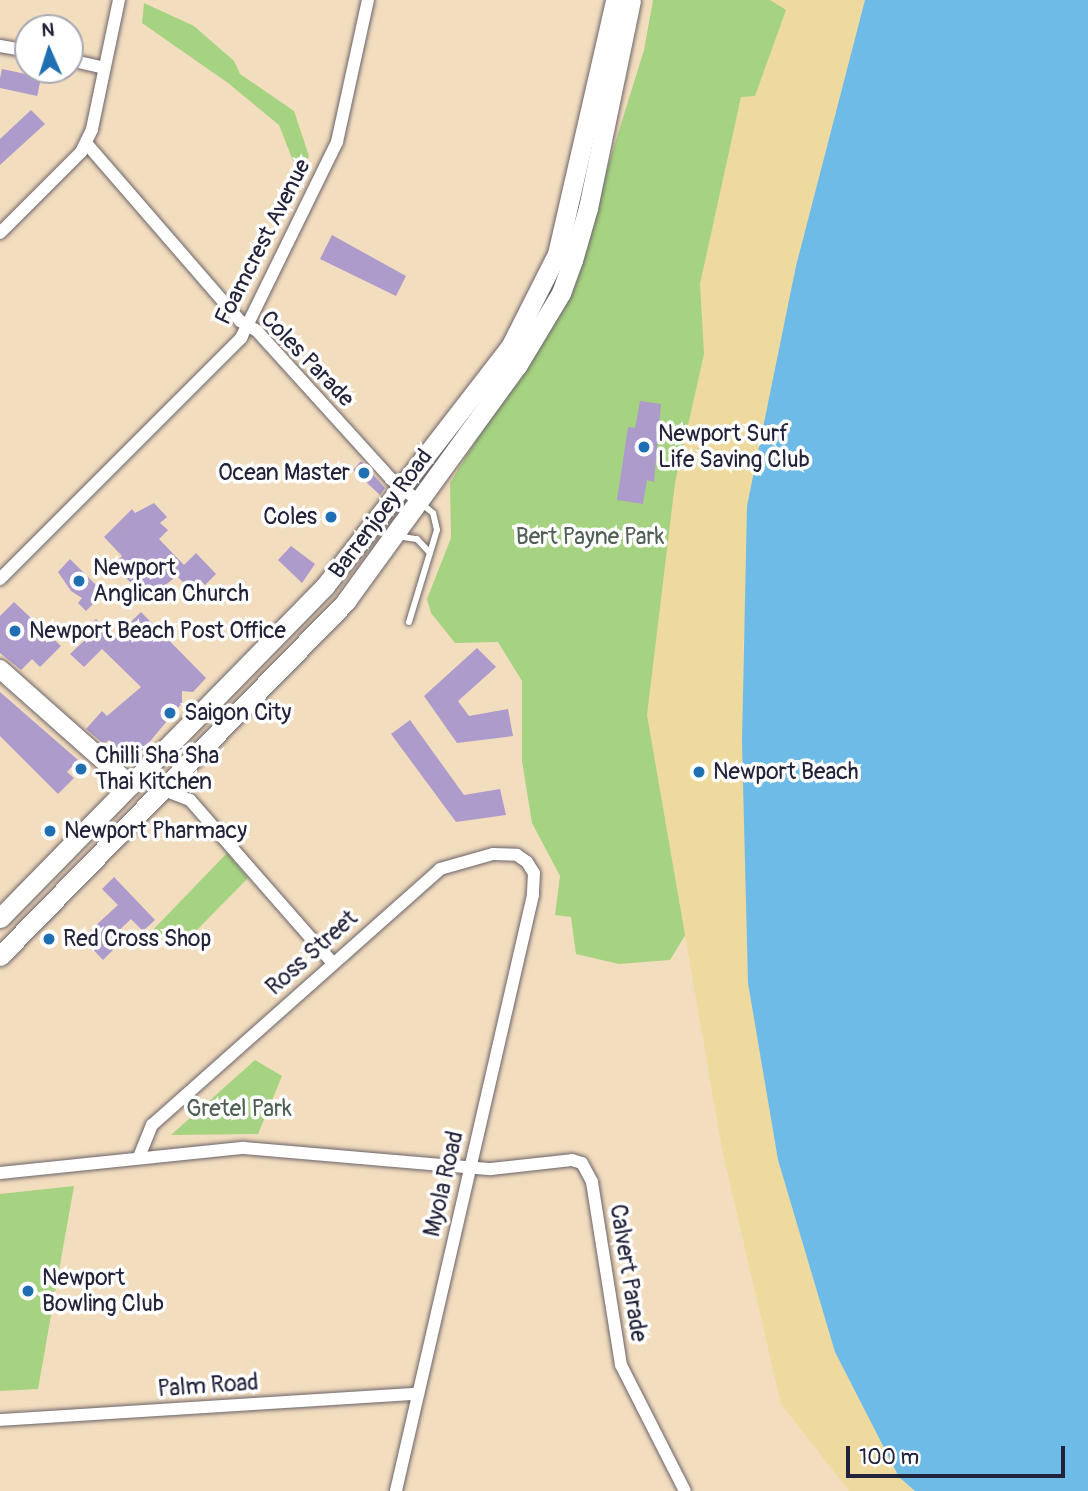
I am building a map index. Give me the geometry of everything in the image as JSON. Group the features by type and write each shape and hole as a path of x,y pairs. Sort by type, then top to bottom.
{"main road":[{"name":"Barrenjoey Road","path":"0,918 325,586 511,345 551,271 590,124 615,0"},
{"name":"Barrenjoey Road","path":"0,956 346,601 421,503 517,366 561,293 588,208 631,0"}],"street":[{"path":"0,233 86,143 120,0"},
{"name":"Foamcrest Avenue","path":"0,579 241,338 337,142 368,0"},
{"path":"84,63 104,68"},
{"name":"Coles Parade","path":"86,143 240,321 249,324 400,488 421,503"},
{"path":"0,669 132,786"},
{"path":"164,790 190,800 332,962"},
{"name":"Ross Street","path":"139,1157 152,1125 434,873 455,863 493,854 517,855 531,867 535,886"},
{"name":"Myola Road","path":"396,1491 535,886"},
{"path":"0,1173 244,1148 470,1166"},
{"name":"Calvert Parade","path":"470,1166 491,1169 572,1160 587,1168 621,1365 685,1491"},
{"name":"Palm Road","path":"0,1420 418,1394"}],"lane":[{"path":"409,621 436,521 421,503"},
{"path":"396,537 417,539 429,553"}],"green space":[{"name":"Bert Payne Park","path":"653,0 855,0 727,310 727,867 670,960 619,964 576,954 571,917 555,915 560,876 532,823 522,761 522,681 498,642 455,643 431,613 427,599 451,538 450,483 572,282 644,50"},
{"path":"144,3 194,26 234,61 240,74 294,111 309,156 299,176 279,125 228,83 142,23"},
{"path":"227,853 248,878 191,936 172,925 157,940 150,933"},
{"name":"Gretel Park","path":"255,1060 282,1076 258,1134 171,1135"},
{"name":"Newport Bowling Club","path":"74,1186 38,1389 0,1391 0,1194"}],"sand":[{"name":"Newport Beach","path":"770,0 865,0 796,266 743,643 748,983 778,1160 835,1352 899,1477 915,1491 849,1491 781,1404 722,1149 647,715 675,483 704,354 700,284 741,97 755,96 786,10"}],"water":[{"path":"865,0 1088,0 1088,1491 915,1491 899,1477 835,1352 778,1160 748,983 742,742 747,506 796,266"}],"building":[{"path":"2,69 14,72 14,84 40,84 37,96 0,88"},
{"path":"31,110 45,124 0,165 0,139"},
{"path":"332,235 406,276 396,296 320,259"},
{"name":"Newport Surf Life Saving Club","path":"640,401 661,404 654,482 647,480 643,504 617,500 628,427 635,428"},
{"path":"361,461 385,488 380,495 353,470"},
{"path":"154,503 167,517 160,523 168,530 159,539 184,565 196,553 216,574 205,585 201,581 191,590 177,576 147,599 113,565 122,556 104,537 132,509 135,513"},
{"path":"291,546 315,564 302,583 278,560"},
{"name":"Newport Anglican Church","path":"70,559 104,593 86,611 78,603 82,598 71,591 58,572"},
{"path":"14,602 61,646 40,667 32,659 21,670 0,653 0,616"},
{"path":"141,612 206,678 193,692 182,691 182,703 132,763 109,740 104,744 86,729 102,711 107,716 141,687 102,649 84,667 70,654 87,638 83,633 96,619 115,637"},
{"path":"477,648 496,667 458,701 469,716 508,709 513,736 457,743 424,696"},
{"path":"0,692 78,760 67,772 74,778 58,794 0,736"},
{"path":"410,720 464,795 500,789 506,815 456,822 391,734"},
{"path":"114,877 155,920 143,931 131,919 110,939 117,946 103,960 82,938 118,905 102,889"}],"place":[{"name":"Newport Surf Life Saving Club","path":"644,447"},
{"name":"Ocean Master","path":"364,473"},
{"name":"Coles","path":"331,517"},
{"name":"Newport Anglican Church","path":"79,581"},
{"name":"Newport Beach Post Office","path":"15,631"},
{"name":"Saigon City","path":"170,713"},
{"name":"Chilli Sha Sha Thai Kitchen","path":"81,769"},
{"name":"Newport Beach","path":"699,772"},
{"name":"Newport Pharmacy","path":"50,831"},
{"name":"Red Cross Shop","path":"49,939"},
{"name":"Newport Bowling Club","path":"28,1291"}]}
